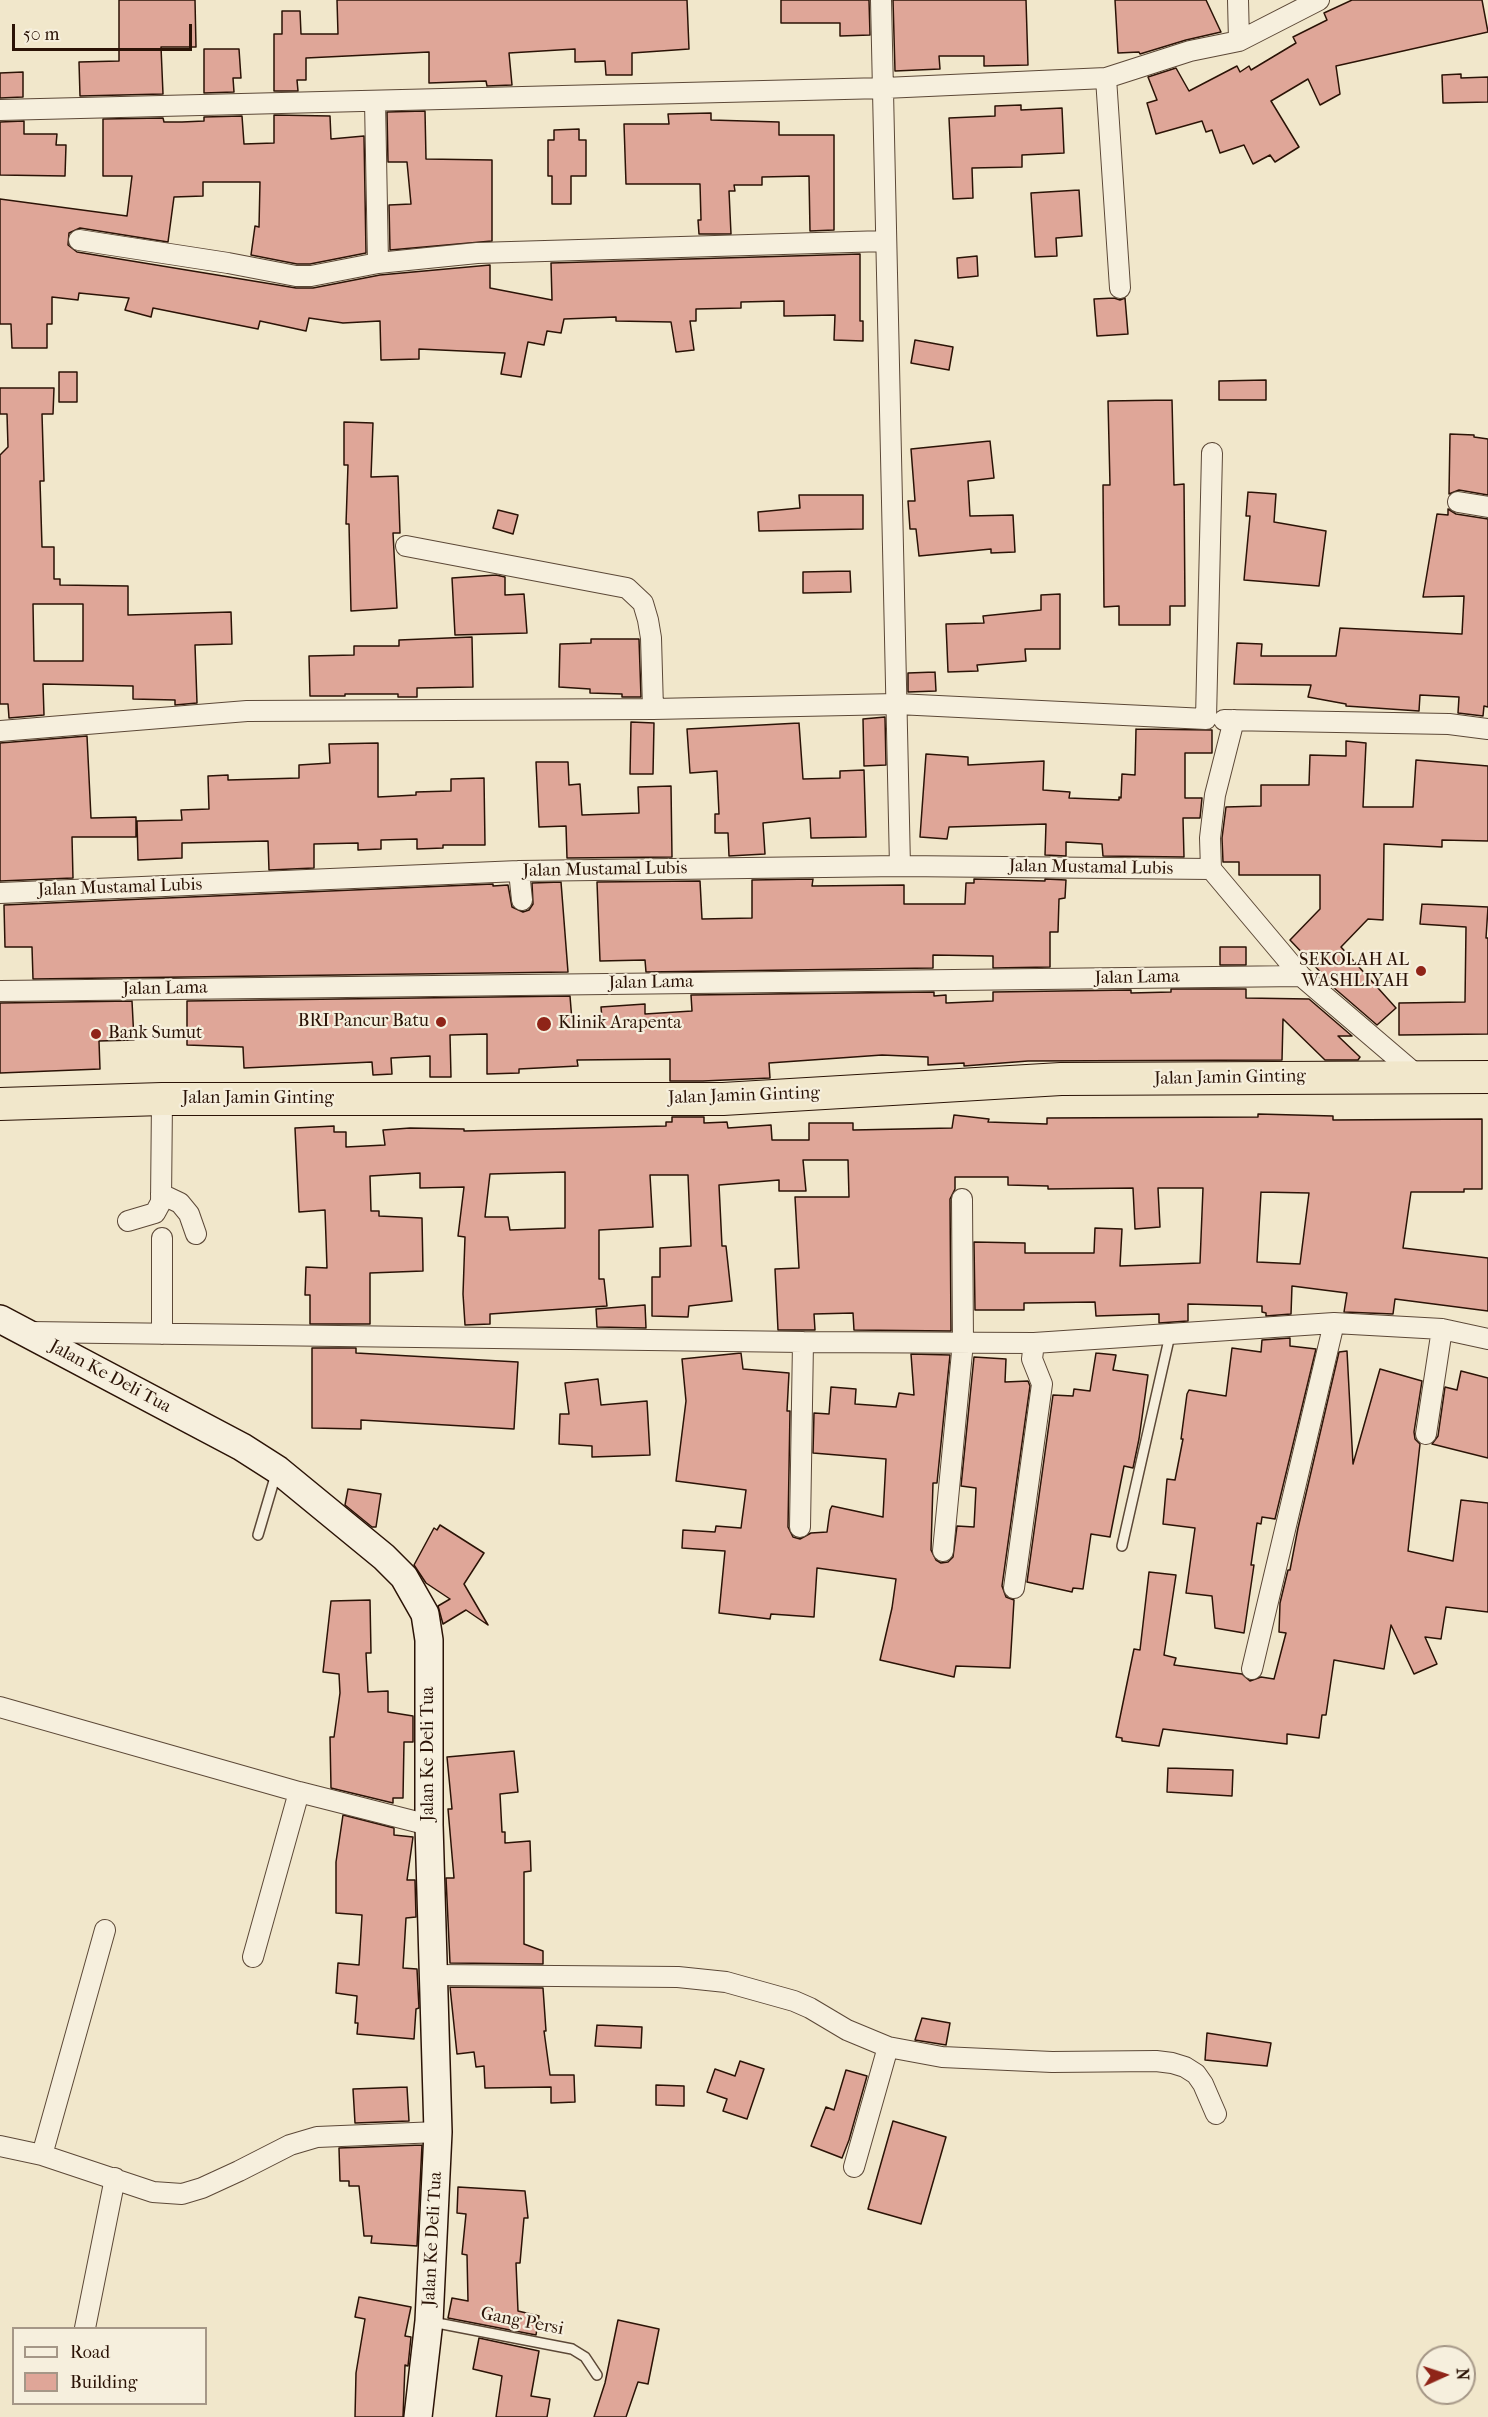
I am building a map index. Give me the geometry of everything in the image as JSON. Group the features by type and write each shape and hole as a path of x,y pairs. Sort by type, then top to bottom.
{"highway":[{"name":"Jalan Jamin Ginting","path":"0,1104 162,1099 723,1099 1061,1079 1488,1077"}],"main road":[{"name":"Jalan Ke Deli Tua","path":"0,1319 242,1447 278,1470 391,1564 404,1577 425,1614 429,1640 429,1825 438,2132 429,2321 418,2417"}],"street":[{"path":"881,0 900,866"},
{"path":"1238,0 1239,41"},
{"path":"0,110 884,88 1106,78 1190,51 1239,41 1319,0"},
{"path":"1106,78 1120,288"},
{"path":"375,101 378,263"},
{"path":"79,240 228,262 296,276 311,276 378,263 477,253 885,241"},
{"path":"1206,719 1212,453"},
{"path":"1458,502 1488,507"},
{"path":"406,546 627,588 643,603 648,620 651,638 653,709"},
{"path":"0,731 247,711 653,709 897,704 1206,719 1449,724 1488,729"},
{"path":"1234,720 1215,795 1210,838 1211,869 1301,976 1418,1076"},
{"name":"Jalan Mustamal Lubis","path":"0,893 519,871 900,866 1211,869"},
{"path":"519,871 522,900"},
{"name":"Jalan Lama","path":"0,991 1301,976"},
{"path":"128,1221 154,1213 161,1202 162,1099"},
{"path":"161,1194 180,1203 189,1214 196,1234"},
{"path":"943,1551 963,1342 962,1199"},
{"path":"162,1238 162,1335"},
{"path":"26,1332 1034,1343 1334,1323 1442,1329 1488,1339"},
{"path":"1252,1669 1334,1323"},
{"path":"1426,1434 1442,1329"},
{"path":"800,1527 803,1342"},
{"path":"1014,1588 1042,1384 1032,1359 1034,1343"},
{"path":"1,1712 429,1825"},
{"path":"253,1957 299,1792"},
{"path":"42,2155 105,1930"},
{"path":"434,1975 678,1977 726,1982 794,2001 847,2030 888,2047 969,2060 1172,2063 1196,2074 1216,2114"},
{"path":"854,2167 888,2047"},
{"path":"0,2146 42,2155 153,2192 182,2194 202,2188 290,2145 317,2137 438,2132"},
{"path":"85,2327 115,2178"}],"lane":[{"path":"1122,1546 1170,1335"},
{"path":"258,1535 278,1470"},
{"name":"Gang Persi","path":"429,2321 572,2349 585,2357 597,2375"}],"building":[{"path":"119,0 195,0 196,47 161,47 163,94 80,96 79,62 119,61"},
{"path":"337,0 687,0 689,49 632,53 632,75 606,75 605,61 575,62 575,49 509,53 512,85 487,86 486,81 429,83 429,52 306,58 306,80 297,80 298,91 274,91 274,34 282,34 282,11 300,11 301,34 338,34"},
{"path":"781,0 869,0 870,35 840,36 840,23 781,23"},
{"path":"893,0 1026,0 1028,65 984,66 984,56 939,56 940,69 895,71"},
{"path":"1115,0 1206,0 1221,32 1140,54 1139,52 1118,53"},
{"path":"1352,0 1482,0 1488,32 1336,66 1340,94 1320,105 1308,79 1271,101 1299,147 1275,162 1270,155 1253,164 1244,145 1220,153 1212,130 1206,132 1202,121 1156,134 1147,103 1157,100 1148,77 1176,68 1189,91 1237,66 1240,72 1249,66 1251,70 1296,43 1293,37 1327,20 1324,13"},
{"path":"204,49 239,49 241,78 233,78 234,92 204,93"},
{"path":"23,72 23,97 0,98 0,73"},
{"path":"1461,74 1461,78 1488,77 1488,102 1443,103 1442,75"},
{"path":"1021,105 1021,110 1062,108 1064,153 1022,155 1022,167 972,168 973,198 953,199 949,118 995,116 995,106"},
{"path":"425,111 426,159 492,160 492,241 390,250 389,205 411,204 407,162 388,162 387,112"},
{"path":"711,113 711,120 779,122 779,135 834,135 834,230 810,231 809,176 762,177 762,185 734,185 735,191 729,191 731,234 699,234 700,184 626,184 624,124 669,124 668,114"},
{"path":"274,115 330,116 331,139 364,136 366,253 310,264 297,264 251,255 255,226 259,227 260,182 203,182 203,196 174,197 168,242 80,228 69,233 68,245 77,252 296,288 313,288 380,275 490,265 490,288 552,300 551,263 860,254 860,321 863,321 863,341 834,340 835,315 784,316 784,301 741,302 741,308 696,309 696,321 690,321 694,350 676,352 671,322 616,321 616,317 564,319 561,333 547,331 544,345 528,342 521,377 501,374 505,353 419,349 419,359 381,360 380,321 343,323 309,318 306,331 260,321 258,329 153,308 151,317 125,310 129,298 79,293 78,300 52,297 52,324 47,324 47,348 12,348 11,324 0,324 0,199 127,216 132,176 103,176 103,119 163,118 164,122 182,122 204,121 204,117 242,116 244,144 274,143"},
{"path":"24,121 24,134 57,134 56,145 66,145 65,176 0,175 0,122"},
{"path":"579,129 579,140 586,140 586,176 571,176 571,204 552,204 552,176 548,176 548,140 554,140 554,130"},
{"path":"1079,190 1082,236 1056,238 1057,256 1035,257 1031,193"},
{"path":"977,256 978,276 958,278 957,258"},
{"path":"1125,298 1128,334 1097,336 1094,299 1120,300"},
{"path":"915,340 953,347 949,370 911,363"},
{"path":"59,372 77,372 77,402 59,402"},
{"path":"1266,380 1266,400 1219,400 1219,381"},
{"path":"0,388 54,388 53,414 42,414 44,481 40,481 42,547 54,547 54,579 60,579 60,585 128,586 128,615 231,612 232,644 195,645 197,703 175,705 175,700 133,699 133,686 43,684 44,715 9,718 8,704 0,704 0,455 8,447 7,414 0,414","holes":["33,604 83,604 83,661 34,661"]},
{"path":"1172,400 1174,485 1184,484 1185,606 1170,606 1170,625 1119,625 1119,606 1104,607 1103,485 1110,485 1108,401"},
{"path":"344,422 373,423 371,477 398,476 400,533 393,533 397,608 351,611 349,524 346,524 348,465 344,465"},
{"path":"1450,434 1474,435 1474,437 1488,439 1488,495 1459,490 1449,494"},
{"path":"990,441 994,478 968,481 970,516 1013,515 1015,552 991,553 991,549 919,556 916,529 910,529 908,501 915,501 911,449"},
{"path":"1248,492 1276,494 1274,522 1326,531 1319,586 1244,580 1250,516 1246,516"},
{"path":"799,495 863,495 863,529 759,531 758,512 800,508"},
{"path":"1448,509 1456,514 1488,519 1488,707 1484,706 1483,716 1458,713 1459,697 1420,695 1419,711 1346,706 1346,704 1308,697 1311,685 1234,684 1237,643 1262,644 1261,656 1336,656 1340,628 1462,634 1464,596 1423,597 1437,514 1448,515"},
{"path":"498,510 518,515 513,534 493,528"},
{"path":"850,571 851,592 803,593 803,572"},
{"path":"496,575 505,577 505,595 524,594 527,633 455,635 452,578"},
{"path":"1060,594 1060,649 1025,649 1026,661 977,665 978,671 948,672 946,624 984,623 983,616 1041,610 1041,595"},
{"path":"472,637 473,687 417,688 417,697 398,697 398,694 310,696 309,656 354,655 354,646 399,646 399,640"},
{"path":"591,639 639,639 641,697 622,697 622,694 590,693 590,689 559,687 560,644 591,643"},
{"path":"935,672 936,691 908,692 908,673"},
{"path":"885,717 886,765 864,766 863,719"},
{"path":"631,722 654,723 653,774 630,774"},
{"path":"799,723 803,779 840,778 840,771 864,770 866,837 811,838 810,818 763,823 765,854 729,856 728,833 715,833 715,814 719,814 717,771 690,773 687,729"},
{"path":"1136,729 1212,730 1212,753 1185,753 1185,798 1202,798 1200,818 1183,818 1184,857 1103,856 1102,844 1066,842 1066,856 1045,855 1046,824 949,827 947,839 920,837 926,754 968,757 968,765 1044,761 1043,790 1070,792 1069,798 1119,800 1122,774 1135,775"},
{"path":"87,736 91,818 136,817 136,837 72,837 73,878 0,881 0,743"},
{"path":"1346,741 1366,743 1363,807 1413,807 1416,760 1488,766 1488,841 1442,840 1442,847 1384,844 1383,920 1368,919 1341,947 1396,1008 1377,1025 1326,981 1328,980 1290,940 1320,909 1320,875 1239,875 1239,862 1223,862 1222,838 1226,807 1261,806 1261,785 1309,785 1310,755 1346,756"},
{"path":"378,743 378,797 416,795 416,792 451,791 451,779 484,778 485,845 443,845 443,848 417,849 417,839 381,840 381,849 358,850 358,843 314,844 314,868 269,870 268,841 182,843 182,858 138,860 137,821 182,820 181,810 209,809 208,776 228,775 228,780 299,778 299,765 330,763 329,744"},
{"path":"536,762 568,762 569,785 580,784 582,815 639,813 638,787 671,786 672,857 567,858 566,826 539,827"},
{"path":"813,879 812,886 904,885 904,904 965,904 966,883 974,883 974,879 1066,880 1065,898 1059,899 1058,932 1050,932 1050,967 993,968 993,956 933,955 933,968 646,972 645,960 600,961 597,882 700,881 702,919 752,918 752,880"},
{"path":"561,882 568,972 33,979 32,947 5,947 4,905 493,884 493,886 508,885 512,907 523,912 529,910 533,904 532,883"},
{"path":"1422,904 1488,907 1486,938 1488,938 1488,1034 1399,1035 1399,1003 1465,1002 1466,927 1420,924"},
{"path":"1220,947 1246,947 1246,965 1220,965"},
{"path":"1171,989 1246,989 1246,998 1309,999 1352,1036 1338,1036 1360,1057 1358,1060 1325,1060 1283,1019 1282,1060 1028,1061 964,1066 964,1063 928,1065 928,1057 882,1055 769,1063 770,1078 703,1081 670,1081 670,1059 577,1060 578,1066 519,1069 519,1073 487,1074 487,1034 450,1035 451,1077 430,1077 430,1056 391,1058 392,1074 373,1075 372,1062 244,1068 243,1047 187,1045 187,1001 570,996 572,1021 602,1019 601,1007 645,1004 645,1014 692,1011 691,995 934,992 934,996 946,995 946,1003 993,1001 993,992 1131,990 1131,993 1171,992"},
{"path":"132,1001 134,1040 99,1041 100,1069 0,1073 0,1003"},
{"path":"1258,1114 1333,1116 1333,1120 1482,1119 1482,1189 1464,1189 1464,1192 1411,1192 1403,1248 1488,1258 1488,1311 1395,1299 1393,1314 1344,1312 1347,1293 1292,1286 1291,1314 1266,1316 1266,1313 1262,1312 1262,1306 1188,1304 1188,1321 1159,1323 1159,1314 1096,1316 1095,1302 1024,1303 1024,1310 975,1310 974,1242 1025,1243 1025,1253 1094,1253 1095,1228 1122,1229 1120,1266 1200,1263 1203,1188 1158,1188 1160,1227 1135,1229 1133,1188 1048,1189 1048,1186 1008,1185 1008,1177 955,1177 955,1189 950,1199 951,1331 854,1330 853,1313 814,1314 815,1330 778,1330 775,1269 799,1268 795,1197 849,1197 848,1160 803,1160 806,1191 779,1191 779,1180 719,1185 722,1246 726,1246 732,1301 689,1306 688,1317 652,1316 652,1277 660,1277 660,1248 691,1246 688,1175 650,1175 653,1227 599,1230 599,1279 604,1279 607,1306 490,1314 490,1324 465,1325 463,1294 465,1237 458,1236 464,1187 420,1188 420,1173 370,1176 371,1211 379,1211 379,1216 422,1218 423,1271 370,1273 370,1324 310,1324 310,1295 305,1295 306,1267 327,1268 325,1210 299,1212 295,1128 334,1126 334,1132 346,1132 346,1147 385,1145 383,1130 410,1128 464,1129 464,1131 666,1126 666,1122 672,1122 672,1117 704,1117 704,1123 727,1122 728,1128 771,1125 772,1140 809,1140 809,1123 853,1123 853,1130 952,1128 954,1115 989,1119 988,1122 1047,1124 1047,1118 1258,1117","holes":["565,1172 565,1228 510,1230 508,1217 485,1217 490,1174","1261,1192 1309,1193 1300,1264 1257,1262"]},
{"path":"645,1305 646,1328 597,1327 596,1309"},
{"path":"1290,1338 1290,1346 1316,1349 1275,1519 1262,1517 1261,1524 1257,1523 1251,1565 1254,1565 1244,1633 1215,1628 1212,1596 1186,1593 1195,1528 1163,1524 1167,1479 1175,1480 1183,1439 1181,1439 1187,1394 1189,1390 1226,1396 1232,1348 1261,1352 1262,1340"},
{"path":"312,1348 356,1348 356,1353 518,1362 514,1429 361,1420 361,1429 312,1428"},
{"path":"1347,1351 1353,1464 1380,1369 1422,1381 1414,1432 1415,1439 1420,1444 1408,1551 1453,1561 1461,1500 1488,1503 1488,1612 1446,1607 1441,1639 1425,1637 1437,1664 1414,1674 1391,1625 1384,1669 1334,1660 1326,1715 1322,1715 1319,1738 1287,1734 1287,1744 1163,1729 1159,1746 1122,1741 1122,1738 1116,1737 1134,1649 1140,1650 1149,1572 1176,1575 1164,1655 1176,1658 1174,1665 1242,1674 1250,1681 1261,1677 1274,1679 1286,1633 1279,1632 1280,1603 1288,1570 1290,1570 1339,1352"},
{"path":"741,1353 743,1369 789,1373 788,1527 793,1537 800,1539 811,1533 827,1532 832,1506 883,1517 886,1459 813,1453 814,1413 829,1414 831,1387 856,1389 855,1404 896,1407 899,1393 914,1395 911,1354 950,1355 937,1483 933,1483 931,1550 936,1560 941,1563 948,1562 953,1557 957,1526 974,1527 976,1488 961,1486 974,1357 1006,1359 1005,1382 1028,1381 1030,1386 1002,1586 1006,1597 1014,1600 1010,1668 956,1666 954,1677 880,1660 896,1579 817,1568 814,1617 771,1614 770,1619 719,1613 725,1551 682,1548 683,1530 715,1532 716,1526 741,1528 746,1490 676,1481 686,1401 682,1359"},
{"path":"1096,1353 1116,1355 1113,1370 1148,1375 1133,1468 1124,1466 1110,1537 1091,1534 1083,1589 1073,1588 1072,1592 1027,1582 1053,1395 1073,1396 1074,1389 1090,1391"},
{"path":"1461,1371 1488,1378 1488,1458 1432,1444 1438,1436 1445,1387 1457,1390"},
{"path":"598,1379 601,1405 647,1401 650,1455 592,1457 592,1446 559,1444 560,1414 569,1414 565,1383"},
{"path":"348,1489 381,1494 376,1527 372,1527 345,1505"},
{"path":"440,1525 484,1553 464,1584 488,1625 466,1610 443,1624 438,1606 450,1599 426,1583 414,1565 434,1528 437,1530"},
{"path":"370,1600 371,1653 366,1653 368,1692 388,1691 388,1712 413,1716 413,1742 404,1742 403,1798 393,1798 393,1803 331,1788 330,1737 334,1737 340,1693 339,1674 323,1672 331,1601"},
{"path":"514,1751 518,1792 500,1794 502,1832 505,1832 505,1843 530,1841 531,1871 524,1872 524,1944 543,1951 543,1964 450,1963 446,1878 454,1878 448,1809 452,1809 447,1757"},
{"path":"1168,1768 1233,1770 1232,1796 1167,1792"},
{"path":"343,1815 394,1828 394,1835 413,1837 407,1880 415,1880 416,1917 406,1918 403,1968 417,1969 419,2008 416,2009 414,2039 357,2034 358,2023 355,2023 357,1996 336,1993 338,1963 359,1965 362,1915 336,1913 336,1862"},
{"path":"450,1987 543,1988 546,2031 544,2031 550,2075 574,2075 575,2102 551,2103 551,2087 485,2088 484,2066 476,2067 474,2052 457,2054"},
{"path":"922,2018 950,2023 946,2045 915,2040"},
{"path":"597,2025 642,2027 641,2048 595,2046"},
{"path":"1207,2033 1271,2043 1267,2066 1205,2060"},
{"path":"740,2061 764,2069 747,2119 723,2111 727,2099 707,2092 715,2069 735,2076"},
{"path":"846,2070 867,2076 842,2158 811,2146 826,2107 834,2110"},
{"path":"656,2085 684,2086 684,2106 656,2105"},
{"path":"407,2087 409,2121 355,2123 353,2089"},
{"path":"893,2121 946,2137 921,2224 868,2209"},
{"path":"422,2145 417,2246 371,2243 372,2236 364,2236 359,2186 349,2186 349,2181 340,2181 339,2148"},
{"path":"458,2187 525,2191 528,2218 524,2218 520,2263 516,2263 518,2311 539,2316 536,2335 448,2318 452,2298 468,2301 467,2255 462,2254 466,2214 457,2213"},
{"path":"359,2297 411,2307 405,2336 411,2337 408,2366 405,2365 403,2417 355,2417 356,2373 365,2319 355,2317"},
{"path":"618,2320 659,2329 648,2384 638,2382 626,2417 594,2417 605,2383"},
{"path":"479,2338 539,2351 531,2396 550,2399 547,2417 496,2417 502,2376 473,2369"}],"place":[{"name":"SEKOLAH AL WASHLIYAH","path":"1421,971"},
{"name":"BRI Pancur Batu","path":"441,1022"},
{"name":"Klinik Arapenta","path":"544,1024"},
{"name":"Bank Sumut","path":"96,1034"}]}
